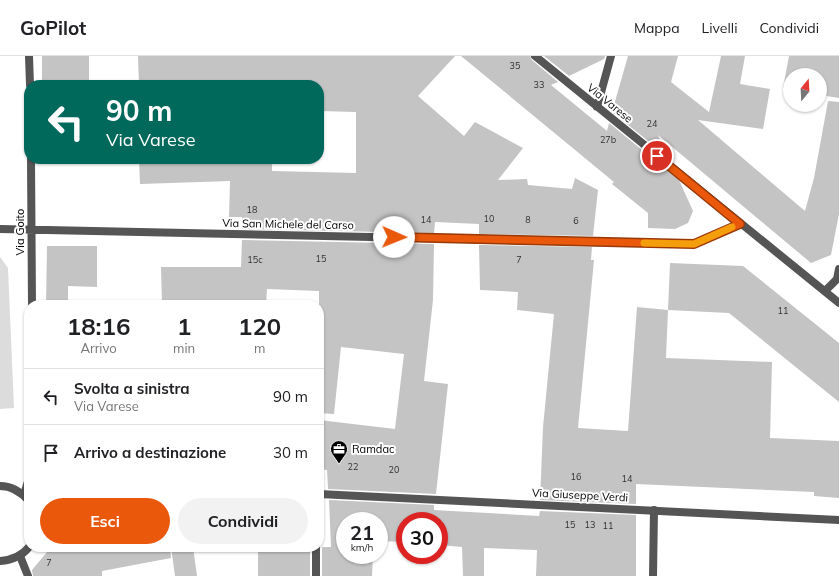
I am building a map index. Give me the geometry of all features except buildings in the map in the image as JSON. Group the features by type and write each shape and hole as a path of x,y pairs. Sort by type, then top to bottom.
{"street":[{"path":"29,56 30,80"},
{"name":"Via Varese","path":"535,56 839,303"},
{"path":"597,107 611,56"},
{"name":"Via Goito","path":"31,164 32,300"},
{"name":"Via San Michele del Carso","path":"0,229 694,244 740,224"},
{"path":"825,291 837,279 839,269"},
{"path":"0,486 14,489 24,496"},
{"name":"Via Giuseppe Verdi","path":"324,494 839,520"},
{"path":"653,576 654,510"},
{"path":"0,561 10,560 20,556 24,552"},
{"path":"316,552 316,576"},
{"path":"20,556 28,576"}],"shaded area":[{"path":"0,257 8,268 14,408 0,409"}],"slow traffic":[{"path":"644,243 694,244 732,227"}],"place":[{"name":"Ramdac","path":"339,464"}],"route":[{"path":"394,237 694,244 740,224 657,156"}]}
